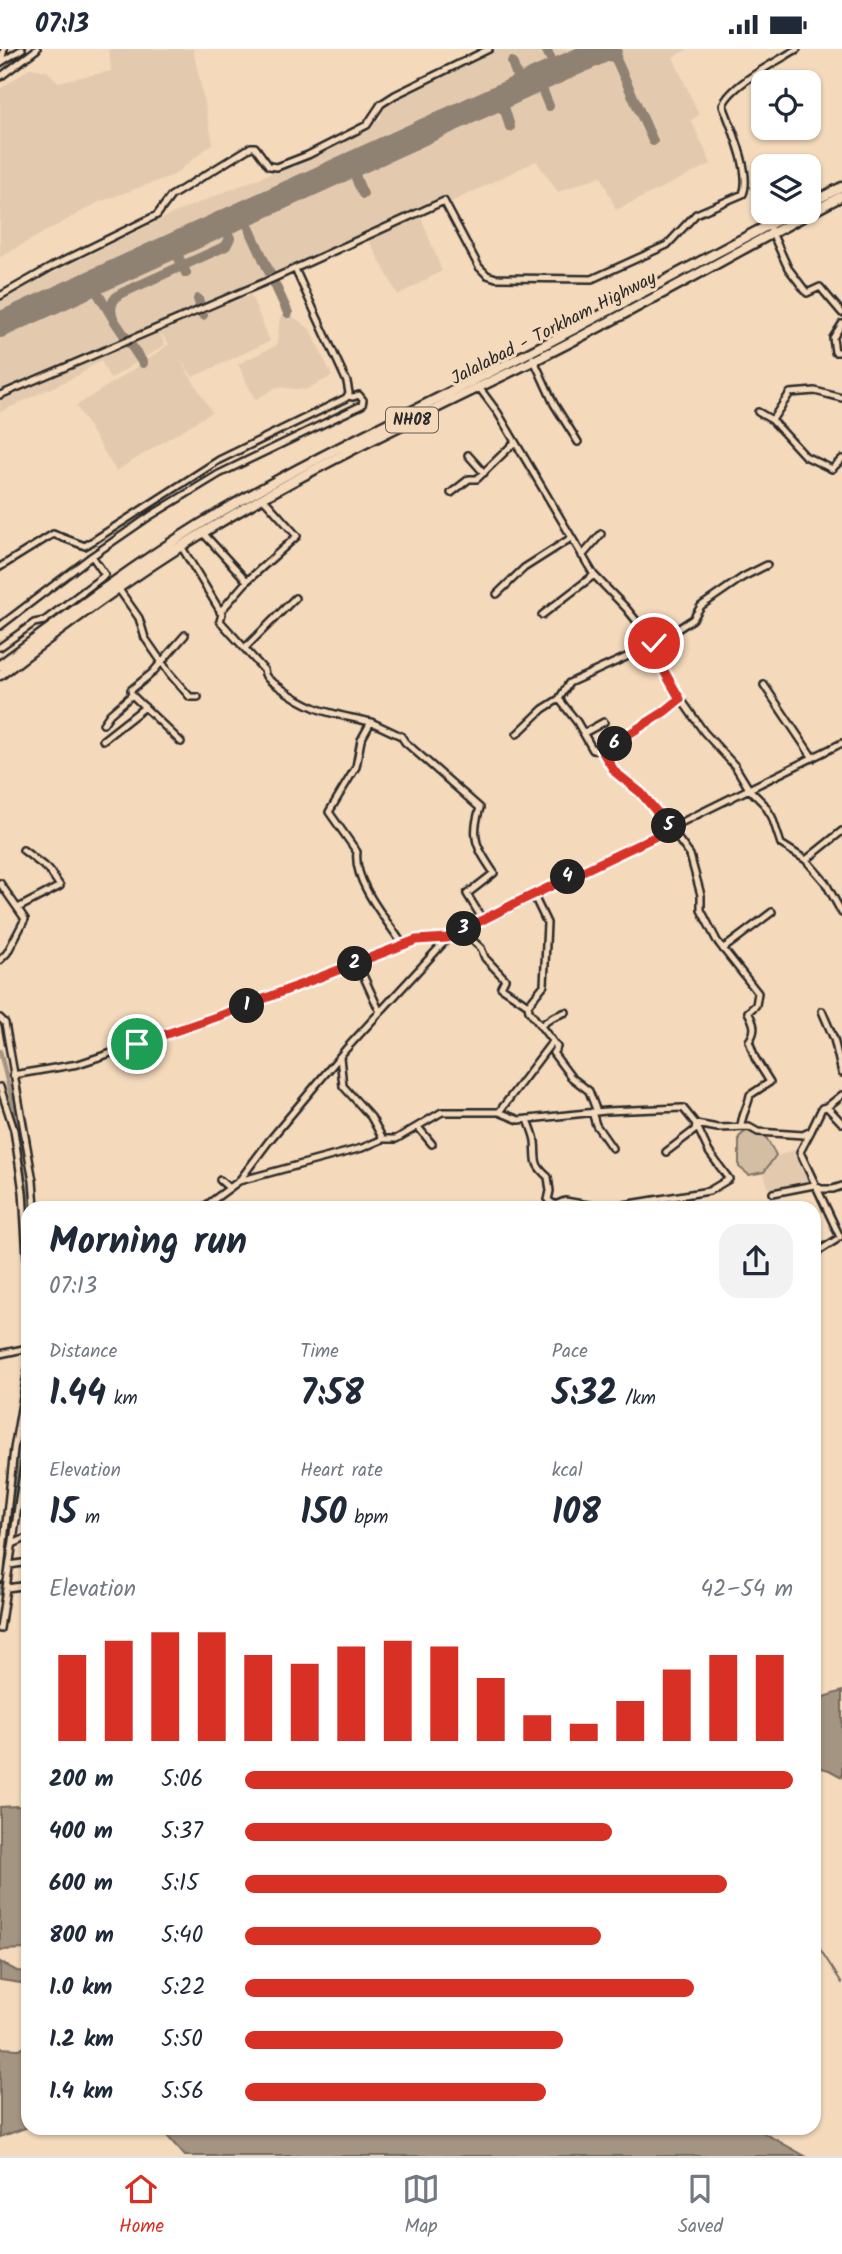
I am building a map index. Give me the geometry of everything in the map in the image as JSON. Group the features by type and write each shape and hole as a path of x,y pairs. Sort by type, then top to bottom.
{"highway":[{"path":"821,198 842,187"},
{"name":"Jalalabad - Torkham Highway","path":"0,665 142,562 200,524 842,196"},
{"name":"Jalalabad - Torkham Highway","path":"771,230 779,224"},
{"name":"Jalalabad - Torkham Highway","path":"0,675 118,588 181,546 263,498 476,382"}],"street":[{"path":"0,64 4,49"},
{"path":"0,64 22,49"},
{"path":"0,78 37,49"},
{"path":"0,296 53,266 157,215 171,196 251,147 255,147 269,166 277,167 287,163 367,125 382,104 396,95 489,49"},
{"path":"0,395 295,269 444,201 479,267 487,275 496,278 592,279 667,245 696,214 744,194 747,185 723,105 726,97 741,85 797,49"},
{"path":"771,230 788,268 807,293 820,287 842,313"},
{"path":"295,269 347,382 348,395"},
{"path":"842,324 833,338 835,352 842,352"},
{"path":"532,356 554,404 578,442"},
{"path":"476,382 498,413 594,575 626,608 654,643 664,671 680,699 704,732 735,766 749,789 764,804 772,817 781,844 806,860 825,883 842,913"},
{"path":"772,420 790,393 815,391 842,398"},
{"path":"0,567 53,534 85,546 219,460 321,411 348,395 359,395 363,400 362,405 219,474 150,516 0,626"},
{"path":"758,412 772,420 805,456 831,469 842,459"},
{"path":"451,493 469,479 477,479 515,442"},
{"path":"468,456 484,473"},
{"path":"220,612 247,581 297,535 263,498"},
{"path":"203,533 247,581"},
{"path":"582,556 601,534"},
{"path":"497,594 524,568 571,538"},
{"path":"181,546 220,612 220,621 264,670 267,678 293,699 319,711 371,722 401,736 405,743 480,808 475,825 476,845 494,873 467,894 483,920"},
{"path":"0,647 34,623 44,621 105,575 92,557"},
{"path":"517,733 543,709 559,699 569,683 654,643 693,619 701,606 743,577 767,565"},
{"path":"542,615 594,575"},
{"path":"118,588 139,618 145,638 161,662 190,697 198,697"},
{"path":"245,648 295,598"},
{"path":"181,742 132,695 131,690 141,683 185,635"},
{"path":"764,685 813,758"},
{"path":"103,724 110,714 132,695"},
{"path":"559,699 593,750 602,751 680,699"},
{"path":"103,740 145,707"},
{"path":"371,722 361,740 356,767 329,812 357,852 355,865 364,885 403,945"},
{"path":"584,733 604,722"},
{"path":"212,1201 239,1181 340,1057 447,938 842,743"},
{"path":"602,751 615,772 641,793 690,855 701,895 701,910 723,949 758,993 756,1005 748,1012 754,1024 754,1034 749,1041 755,1058 770,1082 750,1095 741,1118 741,1127"},
{"path":"806,860 842,831"},
{"path":"19,908 60,886 50,870 23,850"},
{"path":"0,883 25,919 7,953 0,960"},
{"path":"528,1005 544,985 547,923 533,894"},
{"path":"723,949 772,912"},
{"path":"461,930 481,948 485,958 505,979 501,987 528,1005 557,1047 552,1053 570,1077 589,1091 596,1125 612,1148"},
{"path":"13,1075 78,1064 196,1025 416,940 447,938"},
{"path":"352,951 380,1012"},
{"path":"822,1011 834,1039 842,1073"},
{"path":"540,1026 566,1012"},
{"path":"0,1018 5,1023 35,1201"},
{"path":"499,1112 552,1042"},
{"path":"340,1057 343,1086 371,1117 383,1139"},
{"path":"0,1089 14,1130 24,1201"},
{"path":"842,1095 822,1108 800,1152 842,1245"},
{"path":"827,1107 842,1123"},
{"path":"239,1181 362,1148 383,1139 396,1139 442,1112 499,1112 519,1120 594,1112 683,1108 696,1124 709,1153 729,1179 709,1191 644,1201"},
{"path":"528,1119 535,1139 535,1160 538,1168 548,1177 549,1201"},
{"path":"696,1124 718,1128 749,1127 758,1132 795,1135 811,1131"},
{"path":"666,1152 695,1130 696,1124"},
{"path":"418,1127 432,1144"},
{"path":"220,1180 229,1188"},
{"path":"773,1193 814,1185 821,1189 842,1186"},
{"path":"821,1249 839,1237"},
{"path":"0,1354 21,1350"},
{"path":"0,1579 21,1412"},
{"path":"0,1629 21,1488"},
{"path":"13,1543 21,1540"},
{"path":"10,1565 21,1563"},
{"path":"7,1588 21,1586"}],"shaded area":[{"path":"109,49 193,49 213,143 174,175 99,202 0,257 0,89 30,68 47,71 58,82 111,71"},
{"path":"491,49 688,49 673,57 699,115 691,120 711,164 616,210 601,176 558,192 536,161 421,217 442,271 398,295 368,239 190,317 251,295 270,341 193,377 179,358 212,412 116,471 76,406 169,344 160,333 165,345 110,379 101,360 79,375 0,412 0,299 176,212 359,134 382,117 380,112 389,101"},
{"path":"288,313 310,329 332,376 305,390 277,387 255,400 238,364 277,345 280,317"},
{"path":"747,1130 764,1134 776,1155 764,1172 749,1175 739,1167 739,1137"},
{"path":"797,1149 812,1185 771,1197 764,1173 774,1157"},
{"path":"842,1691 842,1777 821,1768 821,1698"},
{"path":"0,1807 21,1807 21,1949 0,1950"},
{"path":"0,1962 21,1971 21,1983 0,1980"},
{"path":"0,2048 21,2048 21,2130 0,2137"},
{"path":"166,2135 768,2135 805,2156 185,2156"}],"waterway":[{"path":"0,1051 19,1130 27,1201"},
{"path":"0,1594 21,1454"},
{"path":"821,1951 842,1983"}],"taxiway":[{"path":"546,49 557,71"},
{"path":"617,49 616,59 653,141"},
{"path":"594,54 607,53 616,59"},
{"path":"512,62 521,87"},
{"path":"538,79 549,106"},
{"path":"510,127 503,103 516,90"},
{"path":"479,107 494,104 503,109"},
{"path":"363,194 355,170 365,158"},
{"path":"330,174 348,170 355,176"},
{"path":"252,210 246,215 246,221 288,313"},
{"path":"114,320 111,306 120,294 226,246 230,238 223,223"},
{"path":"178,243 175,250 186,273"},
{"path":"96,281 94,287 143,363"},
{"path":"198,299 203,315"}],"runway":[{"path":"0,325 605,49"}],"route":[{"path":"137,1044 196,1025 416,940 447,938 671,829 641,793 615,772 602,751 626,738 680,699 664,671 654,643"}]}
